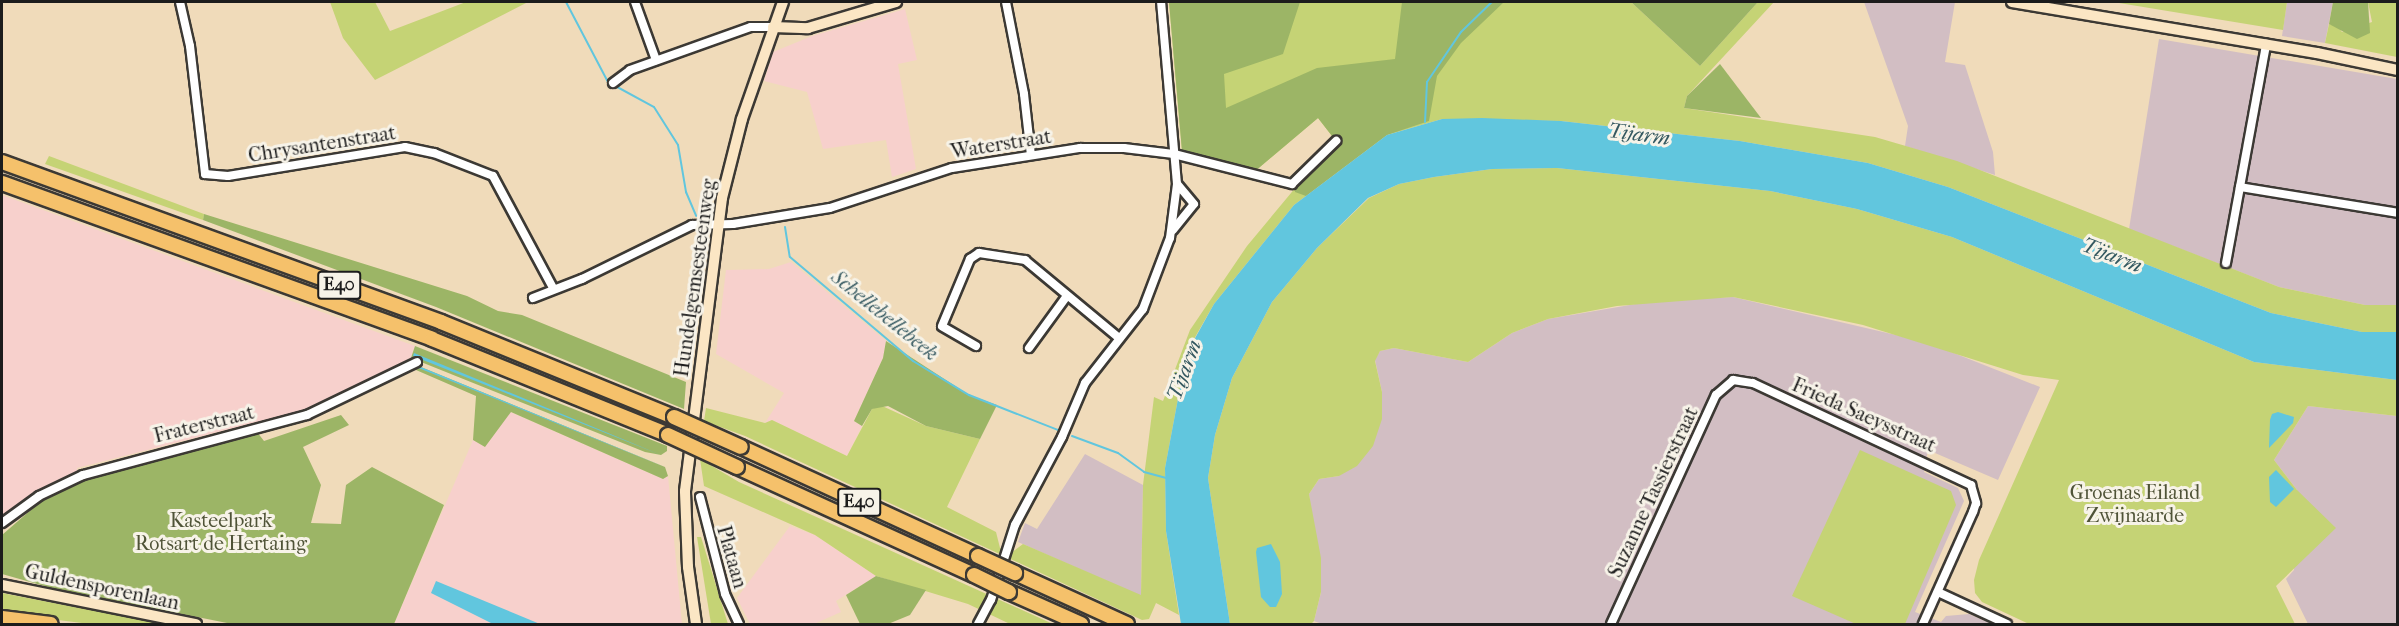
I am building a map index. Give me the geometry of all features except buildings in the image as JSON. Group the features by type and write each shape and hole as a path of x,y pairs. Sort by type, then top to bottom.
{"highway":[{"name":"E40","path":"2,162 441,322 674,417 1128,624"},
{"name":"E40","path":"2,183 432,339 668,435 1081,624"},
{"path":"2,618 51,624"}],"main road":[{"name":"Hundelgemsesteenweg","path":"696,624 696,610 688,567 685,491 719,224 730,160 783,2"},
{"path":"773,27 808,28 893,2"},
{"path":"2012,2 2266,44 2397,70"},
{"name":"Hundelgemsesteenweg","path":"688,567 684,579 692,624"},
{"name":"Guldensporenlaan","path":"2,585 196,624"},
{"name":"Hundelgemsesteenweg","path":"696,610 702,624"}],"street":[{"name":"Chrysantenstraat","path":"180,2 190,46 205,174 216,177 271,170 405,147 434,153 493,176 554,288"},
{"path":"635,2 656,60"},
{"path":"1006,2 1024,94 1031,155"},
{"path":"978,624 991,600 1015,525 1062,437 1085,383 1143,309 1159,275 1172,232 1177,184 1161,2"},
{"path":"613,83 630,70 656,60 751,27 773,27"},
{"path":"2226,263 2266,44"},
{"name":"Waterstraat","path":"719,224 830,208 893,185 952,168 1031,155 1101,147 1174,154 1292,184 1336,141"},
{"path":"1172,232 1194,204 1177,184"},
{"path":"2240,187 2397,213"},
{"path":"533,298 582,279 692,225 719,224"},
{"path":"976,346 942,326 974,254 998,254 1025,260 1066,297 1119,338"},
{"path":"1029,348 1066,297"},
{"name":"Fraterstraat","path":"2,523 45,492 83,474 307,415 417,362"},
{"name":"Frieda Saeysstraat","path":"1733,380 1753,383 1962,477 1975,493 1973,512 1938,592"},
{"name":"Suzanne Tassierstraat","path":"1611,624 1716,394 1733,380"},
{"name":"Plataan","path":"700,496 725,594 739,624"},
{"path":"1923,624 1938,592 2007,624"}],"shaded area":[{"path":"1864,2 1955,2 1945,62 1965,65 1993,152 1995,175 1905,146 1908,126"},
{"path":"2287,2 2333,2 2325,43 2282,36"},
{"path":"905,9 917,60 898,64 916,169 892,177 886,140 823,149 807,92 764,81 773,52 812,36"},
{"path":"2159,39 2397,79 2397,305 2365,305 2279,287 2129,229"},
{"path":"2,195 415,346 411,358 308,409 77,468 78,474 2,521"},
{"path":"791,262 886,341 883,358 854,421 862,426 847,456 772,420 765,423 784,393 716,354 726,270 769,269"},
{"path":"1733,297 1926,342 2040,387 1998,480 1928,450 1924,472 1958,488 1964,501 1915,612 1941,622 1946,616 1969,614 1992,624 1322,624 1314,621 1321,592 1309,494 1319,479 1339,476 1382,392 1375,360 1380,351 1394,348 1468,362 1512,333 1548,319 1659,300"},
{"path":"2308,406 2397,416 2397,624 2308,624 2286,579 2294,570 2297,490 2274,460"},
{"path":"510,412 663,479 668,476 682,624 394,624 473,440 485,447"},
{"path":"1085,454 1143,485 1141,596 1018,542 1025,523 1037,529"},
{"path":"790,526 815,535 876,576 836,601 841,612 814,624 750,624 737,598"}],"green space":[{"path":"330,2 375,2 390,31 466,2 528,2 375,80 343,38"},
{"path":"1169,2 1631,2 1700,66 1758,2 1774,2 1687,96 1684,108 1875,137 1957,161 2279,287 2365,305 2397,305 2397,332 2362,332 2271,313 1948,187 1868,163 1740,141 1561,121 1442,119 1387,135 1294,205 1214,304 1194,339 1183,372 1165,468 1166,531 1179,615 1156,603 1149,619 1142,620 745,436 704,421 706,408 765,423 772,420 847,456 872,409 880,405 926,426 980,439 947,507 996,532 1000,548 1011,553 1023,544 1141,595 1143,485 1154,397 1163,401 1190,330 1247,246 1316,163 1339,145 1318,118 1254,172 1182,151"},
{"path":"1169,2 1300,2 1283,54 1224,74 1226,108 1317,68 1395,59 1402,2 1504,2 1461,43 1437,76 1429,121 1387,135 1306,196 1295,192 1295,188 1339,145 1318,118 1254,172 1182,151"},
{"path":"1631,2 1758,2 1700,66"},
{"path":"2113,2 2287,2 2283,30"},
{"path":"2333,2 2368,2 2370,33 2357,39 2329,24"},
{"path":"2368,2 2397,2 2397,57 2325,43 2329,24 2337,26 2342,32 2372,22"},
{"path":"1720,64 1761,118 1684,108 1687,96"},
{"path":"49,156 204,214 203,220 45,164"},
{"name":"Groenas Eiland Zwijnaarde","path":"1557,168 1770,191 1857,209 1952,237 2254,362 2397,380 2397,416 2308,406 2274,460 2297,490 2336,528 2276,586 2295,624 2029,624 1982,602 1975,593 1974,580 1979,560 2059,380 2023,375 1863,325 1733,297 1617,306 1548,319 1512,333 1468,362 1394,348 1380,351 1375,361 1382,392 1382,419 1373,446 1357,466 1339,476 1319,479 1309,494 1321,558 1321,592 1314,621 1311,624 1230,624 1208,478 1215,435 1232,378 1272,302 1317,248 1369,198 1399,184 1434,177 1492,169"},
{"path":"204,214 467,296 498,311 522,315 686,382 684,409 436,307 203,220"},
{"path":"886,341 969,395 997,405 980,439 926,426 888,406 872,409 862,426 854,421 883,358"},
{"path":"415,346 667,446 667,451 661,455 645,452 411,358"},
{"path":"416,365 665,467 668,476 663,479 511,412 485,447 473,440 476,396 416,370"},
{"name":"Kasteelpark Rotsart de Hertaing","path":"341,415 349,425 303,447 321,485 311,523 341,524 346,485 372,467 444,505 394,624 232,624 48,587 2,574 2,535 40,502 87,479 257,432 264,441"},
{"path":"1860,450 1951,491 1956,505 1905,624 1856,624 1792,596"},
{"path":"700,459 739,482 1053,624 1010,624 968,604 876,576 815,535 704,486"},
{"path":"697,537 701,537 728,624 711,624"},
{"path":"876,576 926,590 910,615 888,624 860,624 846,595"},
{"path":"2,593 163,624 90,624 2,613"}],"water":[{"name":"Tijarm","path":"1442,119 1561,121 1740,141 1868,163 1948,187 2271,313 2362,332 2397,332 2397,380 2254,362 1952,237 1857,209 1770,191 1557,168 1492,169 1399,184 1368,198 1317,248 1272,302 1232,378 1215,435 1208,478 1230,624 1181,624 1166,531 1165,468 1183,372 1194,340 1214,304 1294,205 1387,135"},
{"path":"414,353 661,455 413,356"},
{"path":"416,365 665,467 416,367"},
{"path":"2278,412 2294,417 2293,423 2269,448 2270,420 2272,414"},
{"path":"2276,470 2294,489 2276,507 2270,502 2269,477"},
{"path":"1271,544 1280,562 1282,594 1276,607 1270,607 1261,597 1256,552 1257,548"},
{"path":"436,581 540,624 493,624 431,593"}],"waterway":[{"name":"Schellebellebeek","path":"566,2 608,82 654,107 678,145 686,192 696,216"},
{"path":"1425,122 1427,82 1461,32 1492,2"},
{"name":"Schellebellebeek","path":"785,227 790,257 913,361 969,395 1058,430"},
{"name":"Schellebellebeek","path":"1072,436 1118,453 1144,472 1166,478"}]}
